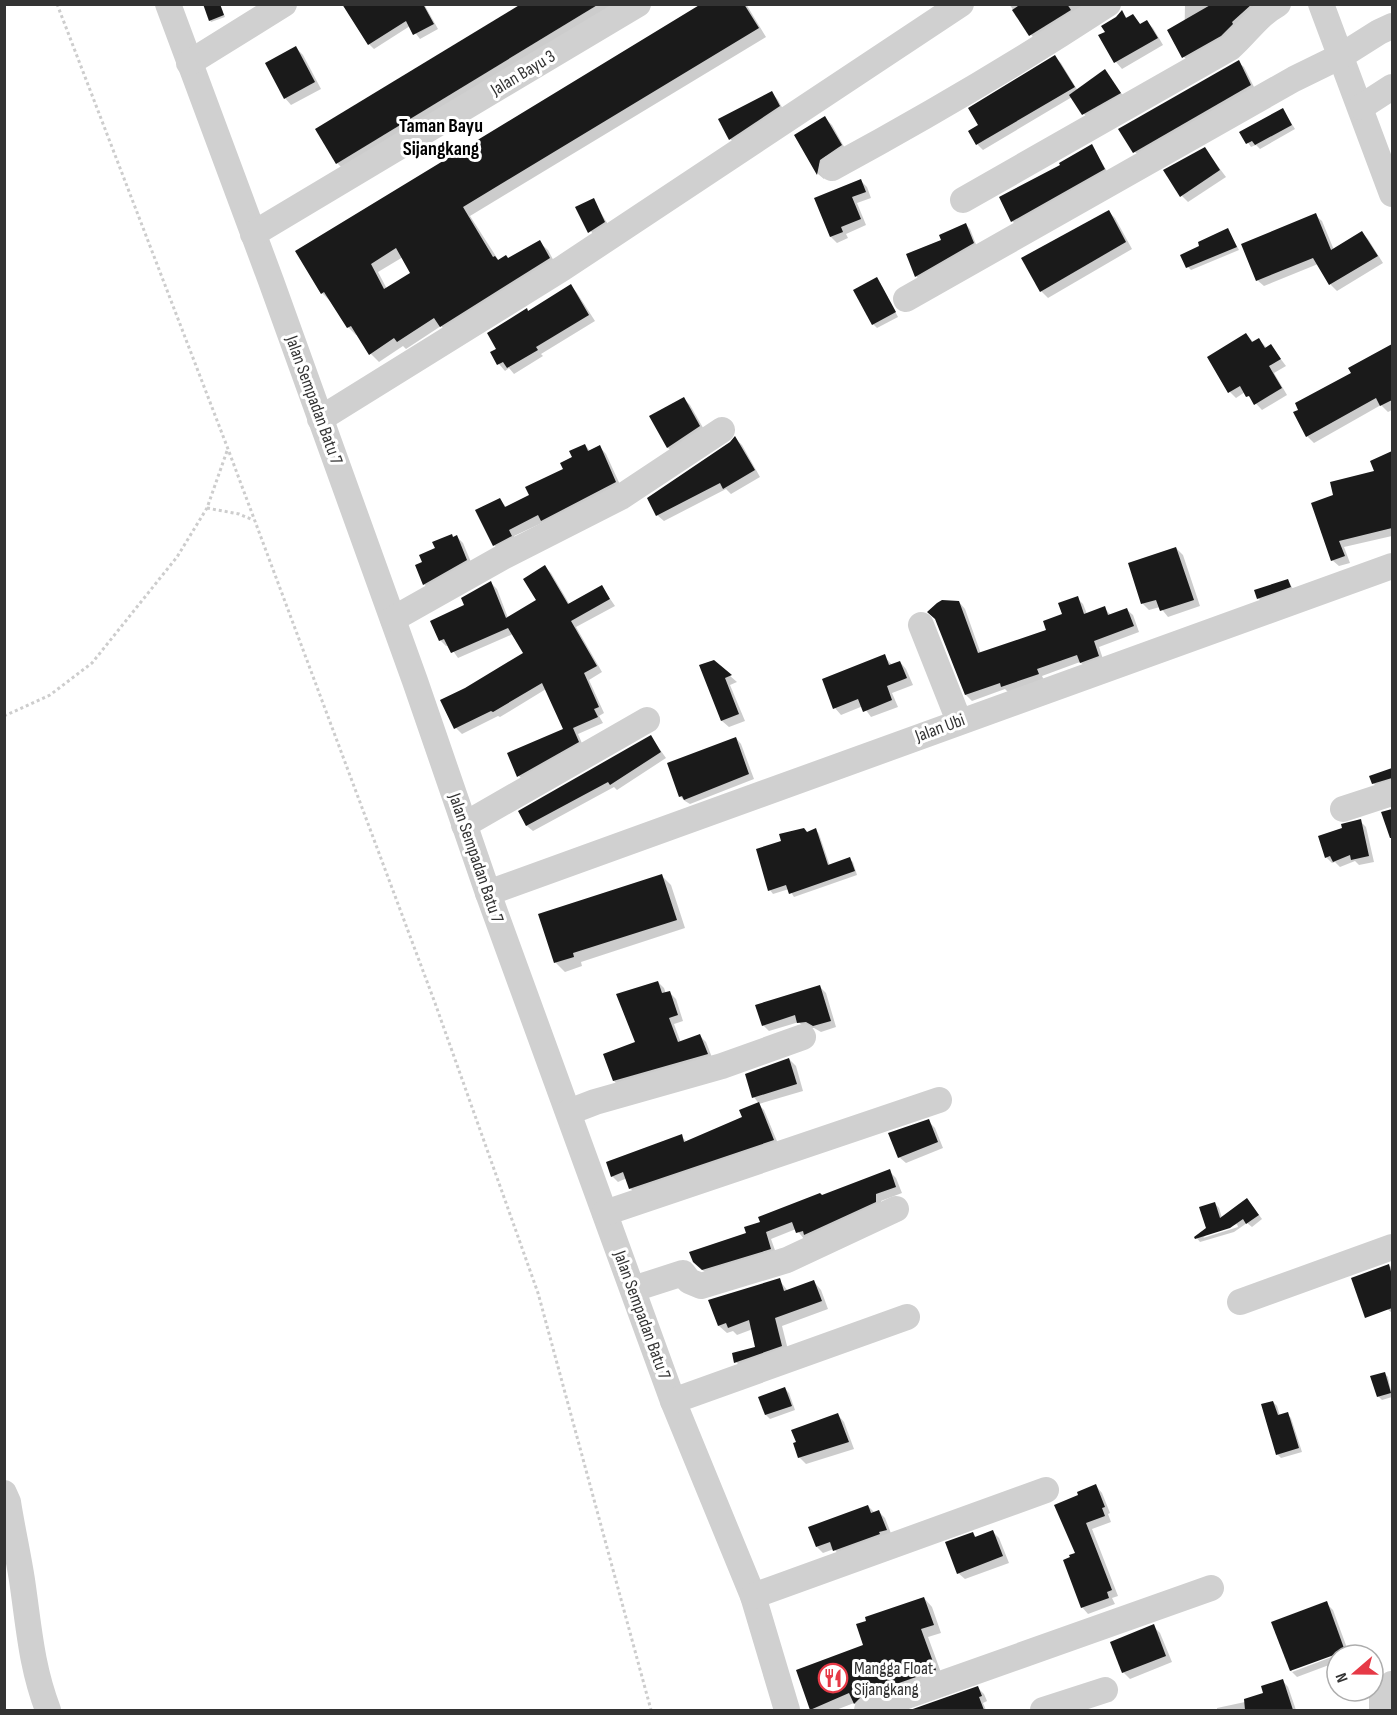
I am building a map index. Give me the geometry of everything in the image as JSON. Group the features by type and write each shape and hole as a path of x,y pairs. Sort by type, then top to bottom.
{"street":[{"name":"Jalan Sempadan Batu 7","path":"168,4 321,419 488,893 673,1401 753,1596 787,1710"},
{"path":"189,63 284,4"},
{"name":"Jalan Bayu 3","path":"253,234 638,4"},
{"path":"321,419 563,268 961,4"},
{"path":"832,168 1050,42 1108,4"},
{"path":"963,200 1230,48 1243,37 1259,16 1278,4"},
{"path":"1321,4 1392,194"},
{"path":"906,299 1294,79 1341,57 1392,26"},
{"path":"1361,107 1392,87"},
{"path":"393,620 503,557 621,497 722,430"},
{"name":"Jalan Ubi","path":"488,893 1392,566"},
{"path":"921,625 959,722"},
{"path":"464,825 647,720"},
{"path":"1343,809 1392,793"},
{"path":"568,1112 595,1102 722,1066 802,1037"},
{"path":"605,1213 939,1100"},
{"path":"633,1288 683,1273 689,1281 701,1286 765,1267 787,1260 896,1209"},
{"path":"1240,1302 1392,1247"},
{"path":"673,1401 907,1317"},
{"path":"753,1596 1046,1490"},
{"path":"4,1493 8,1502 21,1576 30,1649 37,1681 48,1710"},
{"path":"867,1710 1211,1588"},
{"path":"1382,1710 1382,1697 1392,1684"},
{"path":"1043,1710 1105,1690"}],"path":[{"path":"57,4 228,449 435,1003 538,1293 651,1710"},
{"path":"4,716 50,695 92,663 177,557 207,508 228,449"},
{"path":"207,508 239,514 255,521"}],"building":[{"path":"203,4 220,4 224,15 209,21"},
{"path":"342,4 423,4 434,24 413,35 406,21 368,45"},
{"path":"521,4 599,4 336,164 315,129"},
{"path":"701,4 744,4 759,28 463,207 493,257 495,256 498,260 506,255 508,258 540,240 550,258 440,327 434,318 397,342 394,338 369,355 351,326 347,328 324,292 321,294 295,251","holes":["396,248 410,273 384,289 371,264"]},
{"path":"1021,4 1067,4 1071,10 1029,36 1012,10"},
{"path":"1212,4 1252,4 1232,22 1233,24 1221,36 1182,58 1167,30"},
{"path":"1122,10 1126,18 1133,14 1140,24 1147,20 1158,38 1114,63 1098,35 1105,32 1101,26 1116,17"},
{"path":"296,46 315,82 284,99 265,63"},
{"path":"1055,55 1075,87 976,145 968,131 978,125 968,108"},
{"path":"1239,60 1251,85 1133,153 1118,129"},
{"path":"1105,69 1121,93 1082,115 1069,95"},
{"path":"772,91 780,106 729,140 718,119"},
{"path":"1283,108 1292,125 1255,145 1252,141 1246,144 1239,132"},
{"path":"825,116 842,145 820,160 817,175 794,135"},
{"path":"1092,144 1105,169 1011,222 999,197 1060,165 1059,163"},
{"path":"1205,147 1220,170 1180,197 1163,170"},
{"path":"861,179 866,192 852,197 861,219 841,227 843,232 830,237 814,198"},
{"path":"594,198 605,222 588,233 575,207"},
{"path":"1109,210 1126,242 1040,292 1021,258"},
{"path":"1316,213 1331,250 1362,231 1378,256 1329,285 1313,258 1256,281 1241,244"},
{"path":"966,223 974,243 915,277 906,254 941,240 939,235"},
{"path":"1228,228 1237,247 1186,268 1180,255 1199,246 1198,242"},
{"path":"877,277 896,312 872,325 853,290"},
{"path":"571,284 589,315 536,347 538,350 507,368 503,362 497,365 490,352 496,349 487,333"},
{"path":"1246,333 1252,342 1259,338 1265,348 1271,344 1281,359 1269,366 1282,388 1254,405 1240,386 1228,393 1207,357"},
{"path":"1392,344 1392,400 1380,406 1376,398 1306,437 1293,412 1298,410 1295,403 1351,373 1348,368"},
{"path":"684,397 700,426 667,448 649,416"},
{"path":"735,436 755,470 723,489 720,483 656,516 647,498 730,442"},
{"path":"585,444 588,451 600,445 616,482 541,521 538,515 509,530 512,536 493,546 475,510 500,498 505,507 529,495 525,487 563,469 560,463 572,457 569,451"},
{"path":"1392,451 1392,528 1339,541 1345,556 1331,561 1311,503 1333,495 1330,482 1374,471 1370,461"},
{"path":"452,534 453,537 457,535 467,560 423,585 415,565 422,562 419,555 435,548 432,542"},
{"path":"1176,547 1194,600 1160,611 1156,600 1141,604 1128,563"},
{"path":"545,565 568,604 602,585 610,599 571,621 597,666 584,673 599,707 594,709 598,717 573,728 579,742 517,777 507,753 563,729 542,683 493,712 454,729 440,700 465,688 523,653 508,628 451,653 444,639 439,641 430,621 464,605 461,598 491,581 506,618 536,600 523,579"},
{"path":"1288,579 1291,587 1257,599 1254,590"},
{"path":"1078,596 1084,614 1105,606 1108,615 1127,608 1134,626 1094,641 1099,656 1080,663 1077,655 1037,669 1039,674 1001,687 1000,683 965,695 935,619 927,612 942,600 959,601 978,653 1046,630 1043,621 1062,614 1058,603"},
{"path":"885,654 889,665 900,661 907,678 887,686 892,700 863,712 858,699 833,709 822,679"},
{"path":"714,660 732,675 725,678 739,714 721,721 699,665"},
{"path":"651,735 661,752 610,785 608,782 526,826 518,811"},
{"path":"736,737 749,774 684,800 682,796 679,797 667,763"},
{"path":"1392,768 1392,778 1372,784 1369,776"},
{"path":"1392,809 1392,838 1390,838 1381,812"},
{"path":"1361,819 1369,856 1351,860 1350,855 1333,862 1330,856 1325,858 1318,836 1342,828 1341,824"},
{"path":"804,828 807,832 816,828 828,865 850,857 855,871 789,894 786,885 768,891 756,849 781,841 779,834"},
{"path":"662,874 677,920 573,953 574,957 554,963 538,914"},
{"path":"658,981 662,993 670,991 678,1015 669,1018 678,1042 700,1034 708,1054 613,1081 603,1054 635,1042 616,994"},
{"path":"820,985 831,1021 813,1026 806,1022 797,1023 795,1015 762,1026 755,1005"},
{"path":"789,1058 797,1084 752,1098 745,1074"},
{"path":"759,1102 774,1140 629,1189 623,1172 611,1177 606,1162 682,1134 684,1142 742,1117 739,1110"},
{"path":"929,1119 938,1142 898,1158 888,1133"},
{"path":"890,1169 896,1187 876,1194 876,1202 804,1235 803,1231 796,1233 792,1222 766,1232 771,1249 702,1270 693,1262 689,1252 746,1233 744,1227 760,1222 758,1217"},
{"path":"1247,1198 1259,1215 1246,1224 1243,1219 1230,1228 1195,1239 1194,1237 1206,1228 1199,1207 1215,1202 1220,1218"},
{"path":"1389,1264 1392,1275 1392,1308 1365,1318 1351,1278"},
{"path":"780,1278 784,1291 814,1280 822,1301 775,1318 782,1346 734,1363 732,1353 755,1347 749,1320 728,1328 726,1323 718,1326 708,1300"},
{"path":"1385,1372 1391,1393 1377,1397 1370,1376"},
{"path":"785,1387 792,1406 765,1415 758,1397"},
{"path":"1273,1401 1278,1415 1288,1412 1299,1448 1276,1455 1261,1404"},
{"path":"838,1413 849,1442 798,1458 793,1443 796,1442 791,1430"},
{"path":"1096,1484 1105,1507 1102,1508 1105,1516 1086,1523 1112,1590 1107,1592 1109,1598 1081,1608 1063,1560 1075,1553 1054,1505"},
{"path":"868,1505 871,1513 879,1510 887,1530 833,1551 830,1542 816,1547 808,1527"},
{"path":"993,1530 1003,1556 957,1574 945,1542 973,1532 975,1537"},
{"path":"924,1597 934,1625 921,1629 936,1670 862,1696 854,1704 849,1693 810,1710 796,1670 863,1645 856,1624 866,1621 865,1617"},
{"path":"1327,1601 1342,1643 1325,1643 1325,1658 1290,1671 1271,1622"},
{"path":"1154,1624 1166,1656 1122,1673 1110,1642"},
{"path":"1283,1679 1293,1710 1245,1710 1244,1699 1263,1693 1261,1686"},
{"path":"978,1686 984,1710 910,1710"}],"place":[{"name":"Mangga Float Sijangkang","path":"833,1678"}],"district":[{"name":"Taman Bayu Sijangkang","path":"441,138"}]}
